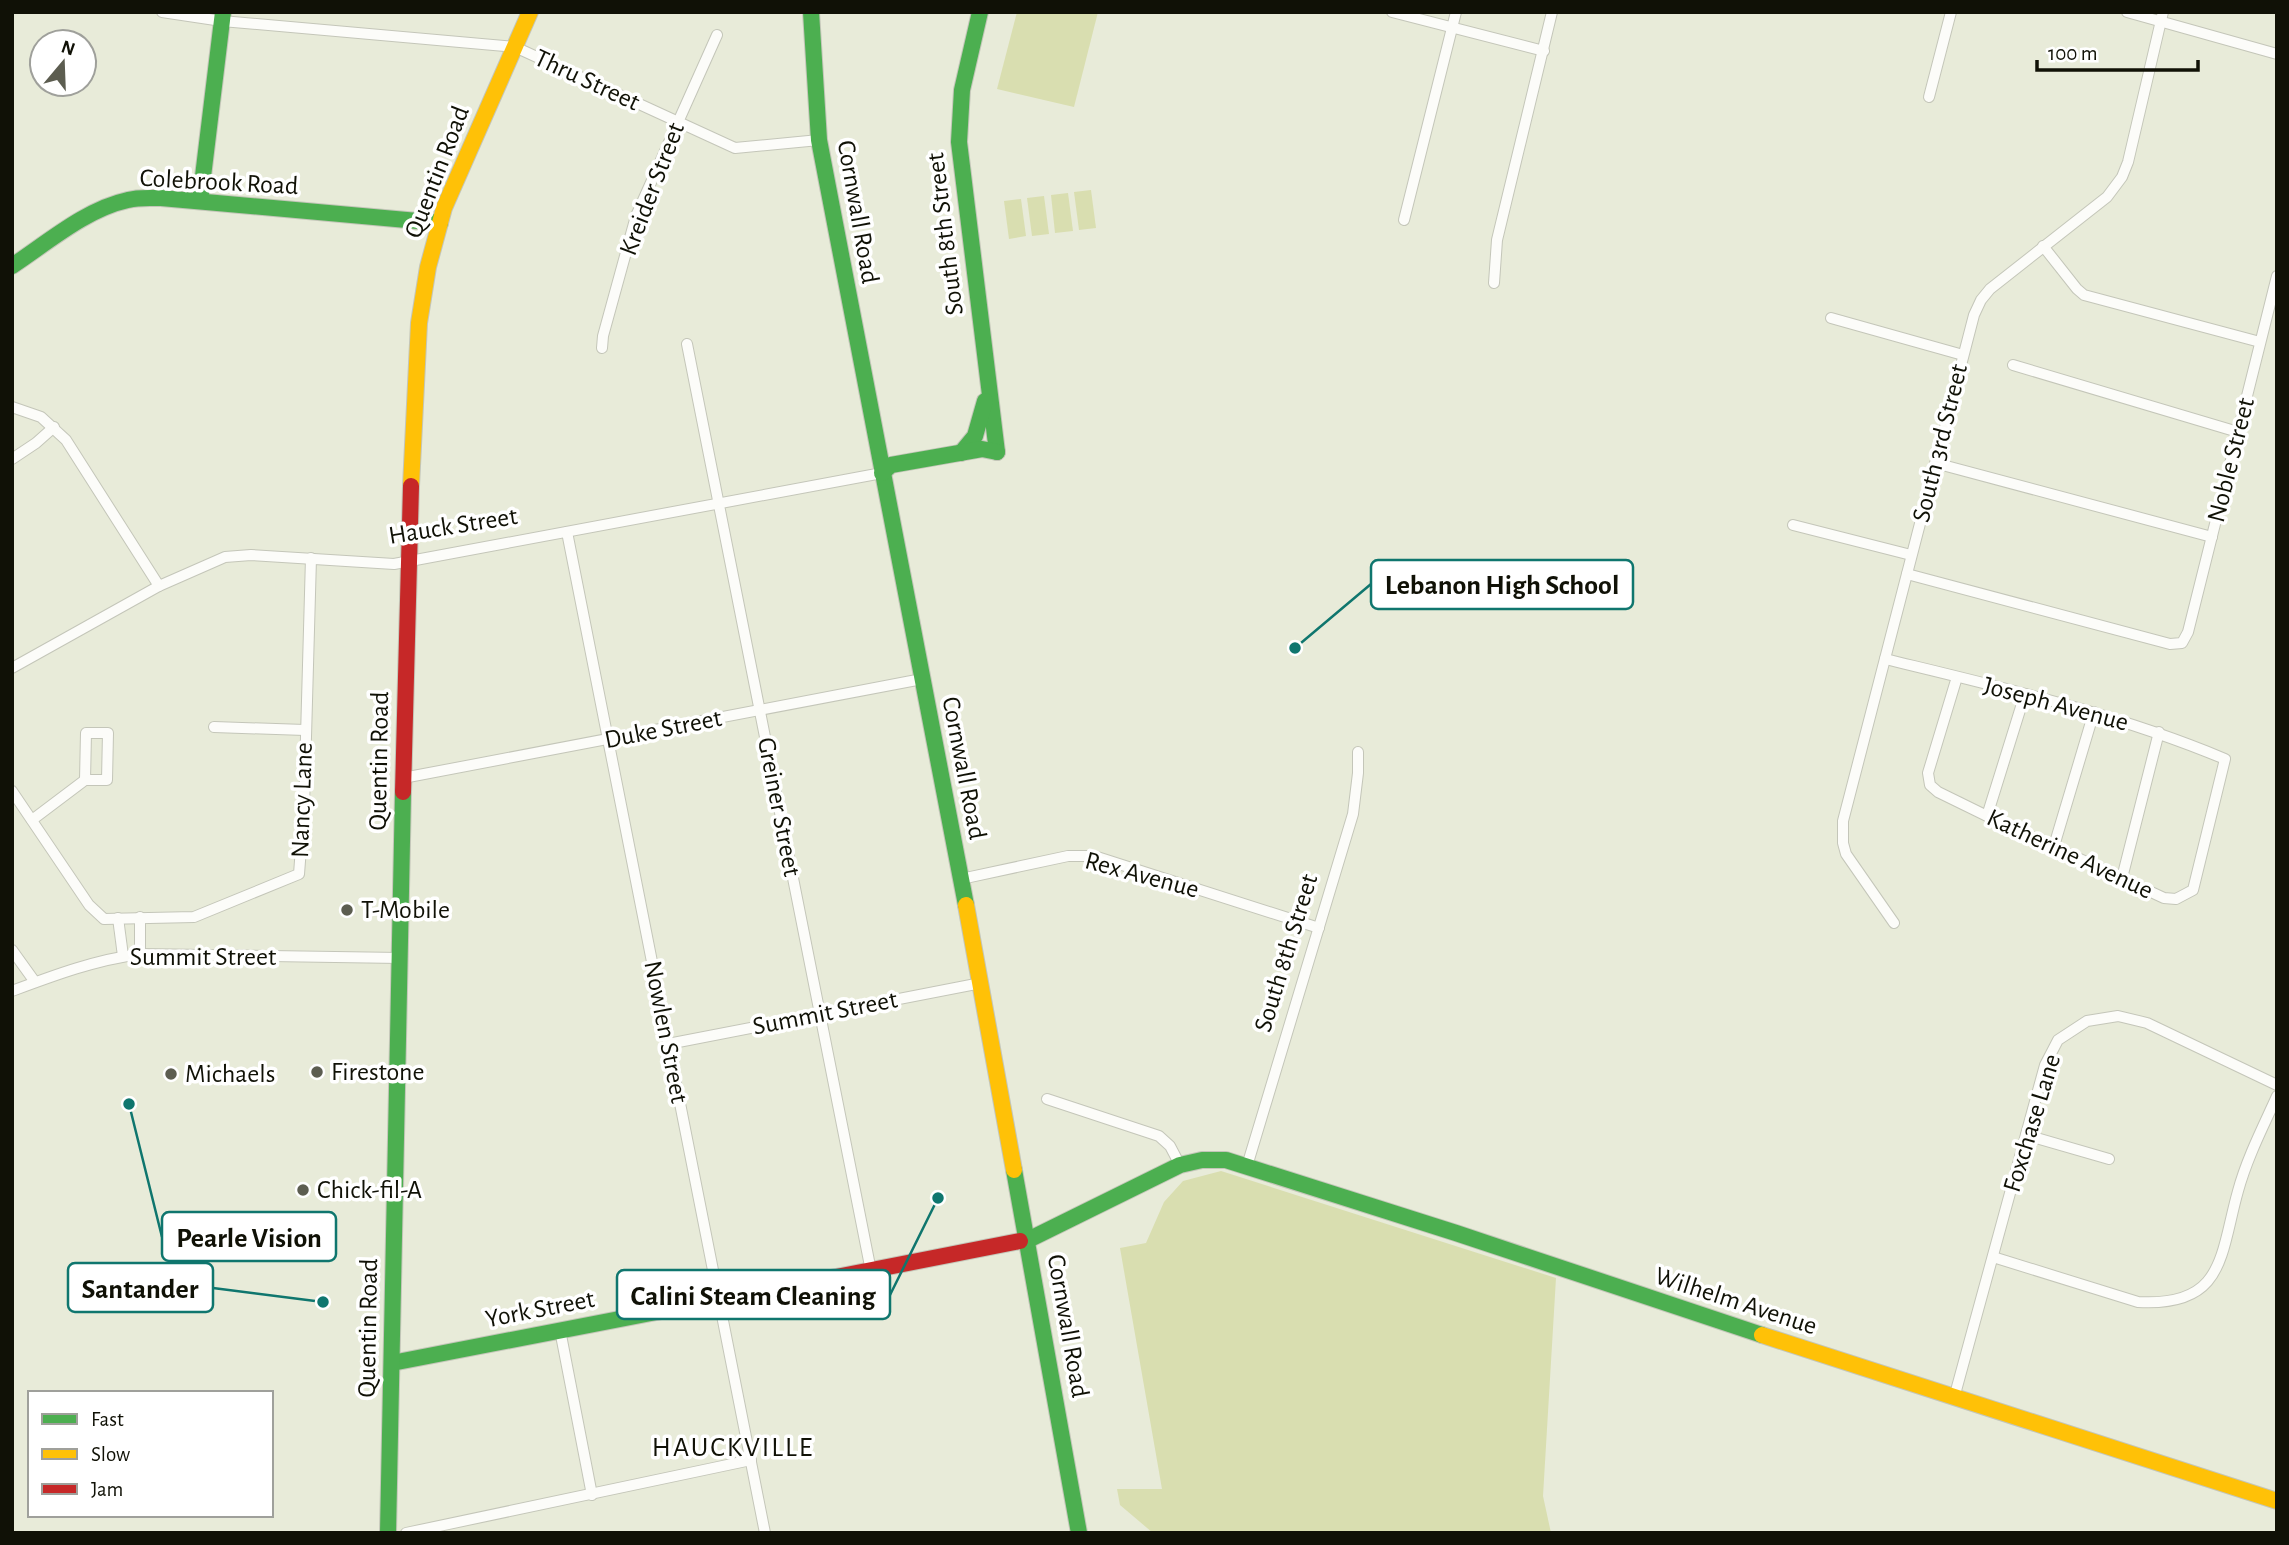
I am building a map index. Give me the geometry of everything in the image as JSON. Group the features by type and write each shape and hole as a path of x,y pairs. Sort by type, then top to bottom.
{"main road":[{"name":"Quentin Road","path":"388,1533 408,561 419,323 424,287 450,192 530,12"},
{"name":"Cornwall Road","path":"811,12 819,140 981,983 1079,1533"},
{"name":"South 8th Street","path":"980,12 962,90 959,142 997,452"},
{"path":"201,201 222,17"},
{"name":"Colebrook Road","path":"12,266 83,219 113,204 146,198 440,223"},
{"path":"961,453 970,446 978,432 988,385"},
{"name":"Hauck Street","path":"882,473 891,465 982,449 997,452"},
{"name":"Hauck Street","path":"882,473 893,476 984,460 997,452"},
{"name":"Wilhelm Avenue","path":"1028,1240 1180,1165 1214,1159 1247,1166 2277,1501"},
{"name":"York Street","path":"392,1363 1028,1240"}],"street":[{"name":"Thru Street","path":"162,12 515,47 735,148 819,140"},
{"path":"1392,12 1544,51"},
{"path":"1404,220 1456,12"},
{"path":"1494,283 1497,240 1552,12"},
{"path":"1929,97 1951,12"},
{"path":"2127,12 2162,16 2277,54"},
{"name":"South 3rd Street","path":"1894,923 1846,854 1843,821 1974,315 1990,289 2107,197 2122,177 2128,162 2162,16"},
{"name":"Kreider Street","path":"602,348 636,216 717,35"},
{"path":"2043,246 2084,295 2260,342"},
{"name":"Noble Street","path":"1907,574 2170,644 2182,643 2188,632 2277,276"},
{"path":"1831,317 1963,355"},
{"name":"Greiner Street","path":"687,344 871,1271"},
{"path":"2012,366 2238,432"},
{"path":"12,407 41,417 54,426 76,454 159,586"},
{"path":"12,459 36,443 54,426"},
{"path":"1935,463 2211,537"},
{"name":"Hauck Street","path":"12,668 159,586 225,557 237,555 312,558 394,564 882,473"},
{"path":"1793,525 1911,555"},
{"name":"Nowlen Street","path":"567,532 765,1533"},
{"name":"Nancy Lane","path":"140,917 194,917 299,874 304,807 312,558"},
{"name":"Joseph Avenue","path":"1885,659 2094,712 2159,732 2225,759"},
{"name":"Katherine Avenue","path":"1957,677 1928,773 1930,785 1938,792 1987,816 2164,898 2176,899 2193,890 2225,759"},
{"name":"Duke Street","path":"403,778 922,679"},
{"path":"1987,816 2025,694"},
{"path":"2054,846 2094,712"},
{"path":"214,727 305,730"},
{"path":"2122,878 2159,732"},
{"path":"32,820 85,780 107,780 108,733 86,733 85,780"},
{"name":"South 8th Street","path":"1247,1166 1353,814 1358,752"},
{"path":"12,791 89,905 104,919 140,917 140,954"},
{"name":"Rex Avenue","path":"961,879 1068,856 1094,856 1319,928"},
{"path":"118,918 123,957"},
{"path":"12,950 35,982"},
{"name":"Summit Street","path":"12,991 84,965 140,954 400,958"},
{"name":"Summit Street","path":"668,1044 981,983"},
{"name":"Foxchase Lane","path":"1954,1398 2045,1065 2058,1040 2087,1021 2118,1016 2147,1023 2277,1085"},
{"path":"1993,1257 2138,1302 2163,1303 2187,1296 2208,1281 2223,1256 2238,1189 2257,1138 2277,1096"},
{"path":"1047,1100 1159,1136 1165,1140 1180,1165"},
{"path":"2026,1135 2109,1159"},
{"path":"560,1331 592,1495"},
{"path":"406,1533 751,1460"}],"green space":[{"path":"1017,12 1098,12 1074,107 997,89"},
{"path":"1091,190 1096,228 1079,230 1074,192"},
{"path":"1068,193 1073,231 1055,233 1051,195"},
{"path":"1044,196 1049,234 1032,236 1027,198"},
{"path":"1021,199 1026,236 1009,239 1004,201"},
{"path":"1221,1171 1556,1278 1543,1496 1551,1533 1153,1533 1120,1505 1117,1489 1162,1489 1120,1248 1146,1243 1164,1202 1183,1181"}],"traffic: fast":[{"path":"200,201 223,12"},
{"path":"811,12 819,140 966,905"},
{"path":"980,12 962,90 959,142 997,452"},
{"path":"12,266 82,219 112,204 136,198 440,223"},
{"path":"961,453 975,436 985,401"},
{"path":"882,473 891,465 982,449 997,452"},
{"path":"388,1533 403,792"},
{"path":"1020,1241 1028,1240 1180,1165 1202,1160 1226,1160 1762,1335"},
{"path":"1014,1170 1079,1533"},
{"path":"392,1363 816,1281"}],"traffic: slow":[{"path":"411,486 419,323 428,267 444,208 530,12"},
{"path":"966,905 1014,1170"},
{"path":"1762,1335 2277,1501"}],"traffic: jam":[{"path":"403,792 411,486"},
{"path":"816,1281 1020,1241"}],"place":[{"name":"Lebanon High School","path":"1295,648"},
{"name":"T-Mobile","path":"347,910"},
{"name":"Firestone","path":"317,1072"},
{"name":"Michaels","path":"171,1074"},
{"name":"Pearle Vision","path":"129,1104"},
{"name":"Chick-fil-A","path":"303,1190"},
{"name":"Calini Steam Cleaning","path":"938,1198"},
{"name":"Santander","path":"323,1302"}],"district":[{"name":"HAUCKVILLE","path":"733,1448"}]}
